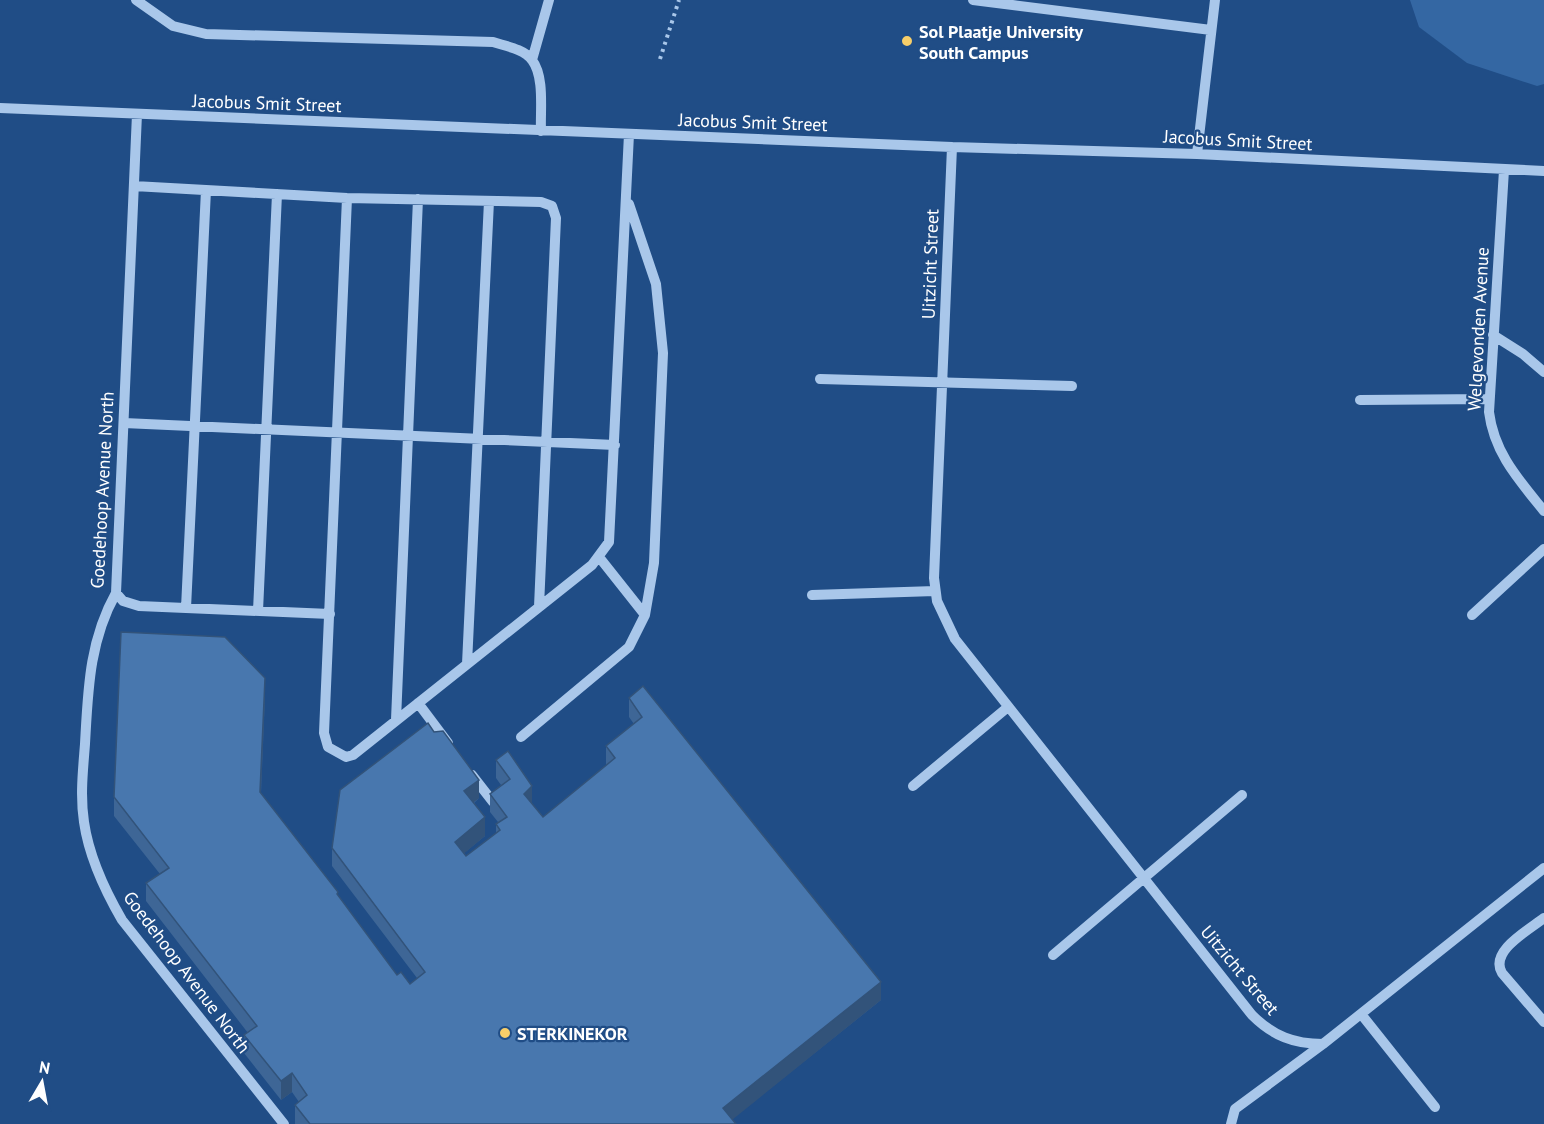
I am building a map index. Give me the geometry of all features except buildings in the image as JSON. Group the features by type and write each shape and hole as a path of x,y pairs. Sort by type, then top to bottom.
{"street":[{"path":"136,0 173,26 207,34 493,42 520,51 532,60 539,75 541,131"},
{"path":"532,60 549,0"},
{"path":"973,0 1211,30"},
{"path":"1197,154 1215,0"},
{"name":"Jacobus Smit Street","path":"0,108 952,147 1197,154 1544,171"},
{"name":"Goedehoop Avenue North","path":"137,114 116,593 98,630 89,674 82,810 86,835 101,882 132,933 284,1124"},
{"path":"347,198 324,733 328,747 339,755 353,755 539,607 599,557 609,542 629,134"},
{"name":"Uitzicht Street","path":"952,147 935,591 947,627 1259,1023 1289,1040 1323,1044"},
{"name":"Welgevonden Avenue","path":"1504,170 1489,399 1490,423 1497,446 1509,467 1544,511"},
{"path":"134,186 347,198 541,202 556,210 539,607"},
{"path":"186,608 206,190"},
{"path":"258,611 277,194"},
{"path":"520,737 629,647 645,615 654,563 663,353 656,284 626,198"},
{"path":"396,720 418,199"},
{"path":"467,664 489,201"},
{"path":"1493,335 1523,354 1544,372"},
{"path":"820,379 1072,386"},
{"path":"1360,400 1489,399"},
{"path":"124,423 615,445"},
{"path":"1472,615 1544,549"},
{"path":"599,557 645,615"},
{"path":"812,595 935,591"},
{"path":"116,593 120,599 133,605 330,614"},
{"path":"418,703 452,748"},
{"path":"913,786 1008,707"},
{"path":"466,766 493,802"},
{"path":"1053,955 1242,795"},
{"path":"1231,1124 1235,1109 1323,1044 1544,868"},
{"path":"1544,918 1505,950 1499,957 1498,964 1502,973 1544,1023"},
{"path":"1361,1014 1436,1107"}],"path":[{"path":"660,59 679,0"}],"shaded area":[{"path":"1410,0 1544,0 1544,84 1537,86 1467,63 1419,27"}],"place":[{"name":"Sol Plaatje University South Campus","path":"907,41"},
{"name":"STERKINEKOR","path":"505,1033"}]}
